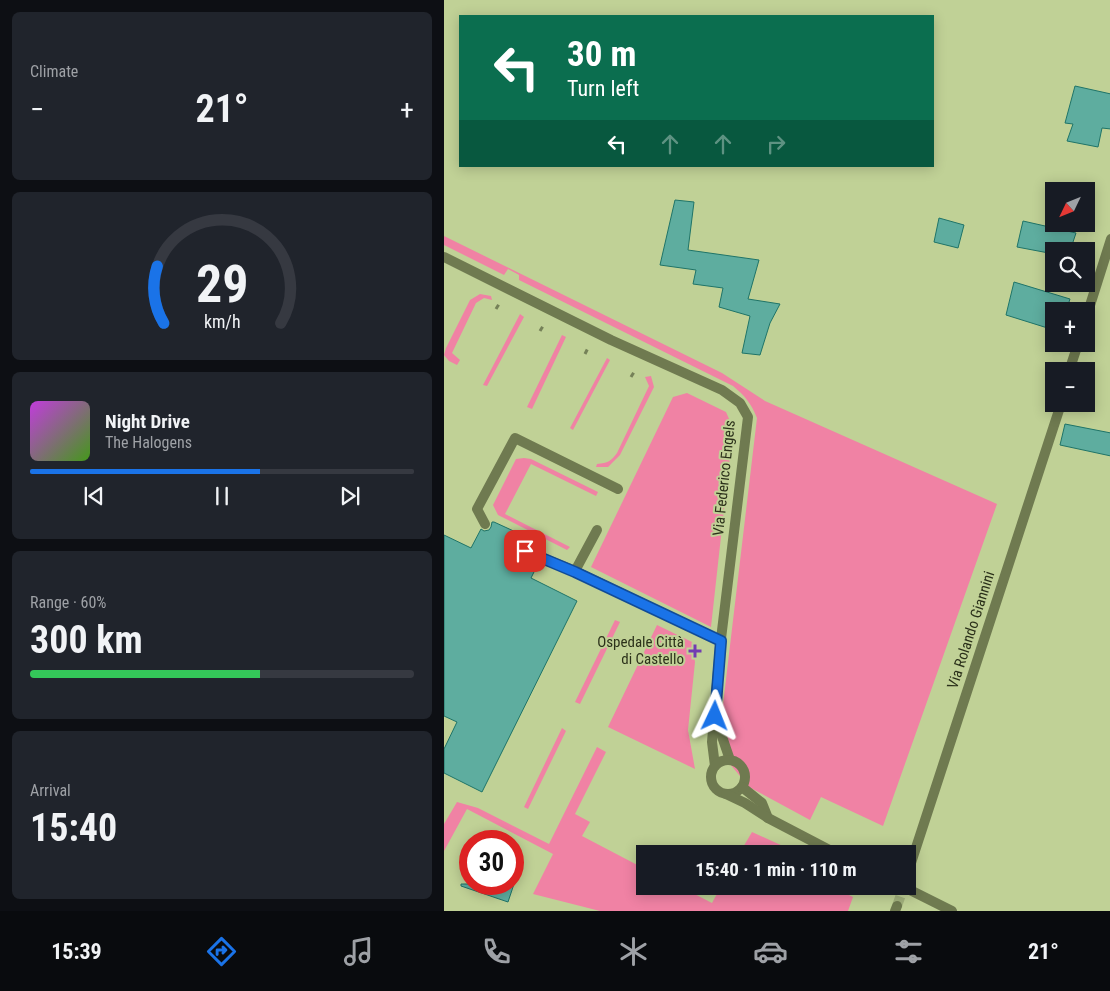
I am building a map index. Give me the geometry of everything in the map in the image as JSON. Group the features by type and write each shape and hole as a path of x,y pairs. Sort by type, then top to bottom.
{"street":[{"path":"1091,302 1110,239"},
{"name":"Via Federico Engels","path":"444,256 611,340 722,390 740,403 748,417 721,641 712,742 715,766"},
{"name":"Via Rolando Giannini","path":"916,848 1058,412"},
{"path":"485,524 477,509 516,438 618,489"},
{"path":"575,572 597,530"},
{"path":"525,551 575,572 721,641"},
{"path":"715,716 730,760"},
{"path":"726,794 735,793 742,788 745,779 744,770 739,763 730,760 720,762 715,766 711,780 714,787 720,792 745,803 768,818 820,845"},
{"path":"742,788 762,803 768,818"},
{"path":"916,893 952,911"}],"path":[{"path":"496,309 499,304"},
{"path":"540,331 543,326"},
{"path":"585,354 588,348"},
{"path":"630,377 634,372"}],"shaded area":[{"path":"444,236 722,373 765,401 997,504 883,826 821,797 810,820 749,787 730,764 720,730 757,418 747,400 733,386 519,280 519,275 508,269 504,275 444,245"},
{"path":"480,294 491,296 492,300 484,298 476,303 452,353 460,360 457,365 449,361 444,355 446,348 470,300"},
{"path":"520,314 524,317 487,386 483,385"},
{"path":"562,335 566,337 532,409 527,407"},
{"path":"607,358 610,360 573,430 570,428"},
{"path":"651,376 654,387 620,455 608,467 596,467 597,464 609,461 617,453 649,386 645,377"},
{"path":"687,393 726,412 733,428 711,627 591,567 673,397"},
{"path":"516,459 531,459 598,492 596,496 531,464 505,514 570,547 567,550 498,515 493,505"},
{"path":"615,620 620,622 580,704 575,702"},
{"path":"657,625 692,642 695,662 688,730 695,769 608,727"},
{"path":"562,728 566,731 528,809 524,807"},
{"path":"597,747 606,752 575,814 590,822 582,836 636,864 636,895 696,895 712,903 716,895 849,895 853,897 848,911 600,911 533,894 553,854 524,839 524,831 549,844"},
{"path":"457,802 478,808 521,830 507,830 467,809 444,851 444,824"},
{"path":"752,832 781,845 744,845"}],"building":[{"path":"1075,86 1111,94 1111,129 1102,128 1098,147 1067,141 1073,124 1065,123"},
{"path":"675,200 694,202 688,250 759,260 748,299 780,304 770,323 760,355 742,353 750,316 719,307 723,288 693,284 696,270 660,265"},
{"path":"939,218 964,225 958,248 934,242"},
{"path":"1023,221 1045,226 1045,232 1076,233 1073,242 1045,242 1045,252 1017,247"},
{"path":"1014,282 1070,299 1069,302 1045,302 1045,327 1006,315"},
{"path":"1065,424 1111,433 1111,456 1060,445"},
{"path":"492,522 531,539 528,545 520,546 518,551 522,557 521,561 536,568 531,578 577,601 482,792 444,773 444,749 457,722 444,716 444,535 471,548 481,529 484,531 489,530"},
{"path":"487,895 510,895 508,902"}],"tunnel":[{"path":"897,906 901,895"}],"place":[{"name":"Ospedale Città di Castello","path":"695,651"}],"route":[{"path":"525,551 575,572 721,641 715,716"}]}
